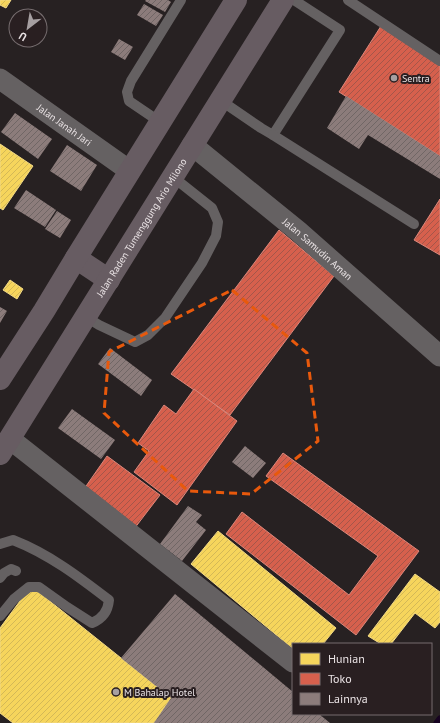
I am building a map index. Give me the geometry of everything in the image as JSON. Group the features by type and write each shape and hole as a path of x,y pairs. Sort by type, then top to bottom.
{"highway":[{"path":"2,370 44,311 236,0"},
{"name":"Jalan Raden Tumenggung Ario Milono","path":"5,446 283,0"},
{"path":"76,258 109,280"}],"street":[{"name":"Jalan Janah Jari","path":"0,79 130,171"},
{"name":"Jalan Samudin Aman","path":"192,146 298,231 440,356"},
{"path":"5,446 292,661"}],"lane":[{"path":"160,122 129,101 127,92 131,81 181,0"},
{"path":"273,135 340,30 294,0"},
{"path":"348,0 440,61"},
{"path":"220,100 261,128 414,224"},
{"path":"86,317 135,342 148,335 164,318 202,263 216,236 218,222 212,208 173,177"},
{"path":"0,544 13,540 27,545 62,566 109,600 109,606 99,620 92,623 39,586 29,587 14,599 0,616"},
{"path":"0,578 4,573 11,569 16,571"}],"highlighted area":[{"path":"232,290 307,353 318,441 251,494 188,491 104,413 109,352"}],"building: Hunian":[{"path":"0,0 11,0 6,8 0,5"},
{"path":"0,144 33,166 3,210 0,208"},
{"path":"10,280 23,289 17,299 3,290"},
{"path":"218,531 336,628 324,643 292,643 292,648 191,564"},
{"path":"415,574 440,592 440,622 435,628 415,613 392,643 379,643 368,636"},
{"path":"31,586 171,698 154,723 13,723 0,713 0,628"}],"building: Toko":[{"name":"Sentra","path":"381,26 440,63 440,156 339,92"},
{"path":"440,199 440,255 414,240"},
{"path":"279,230 334,276 230,415 171,374"},
{"path":"194,389 237,421 177,505 134,472 149,451 138,443 164,405 176,414"},
{"path":"283,453 419,551 356,635 226,534 242,512 349,595 378,556 266,476"},
{"path":"107,456 160,495 134,529 84,489"}],"building: Lainnya":[{"path":"168,0 171,2 165,12 145,1"},
{"path":"144,4 163,15 156,26 137,15"},
{"path":"119,39 133,47 125,60 111,52"},
{"path":"346,96 440,156 440,179 368,135 359,149 327,128"},
{"path":"15,113 52,139 38,159 1,132"},
{"path":"67,145 97,165 81,191 50,171"},
{"path":"26,190 56,210 45,227 14,208"},
{"path":"57,211 71,220 60,238 45,229"},
{"path":"0,307 7,311 0,323"},
{"path":"110,348 152,380 141,396 98,364"},
{"path":"72,409 115,440 101,459 58,428"},
{"path":"245,446 266,463 253,478 232,462"},
{"path":"188,506 202,515 196,522 206,530 182,561 160,544"},
{"path":"175,594 292,691 292,715 320,715 330,723 154,723 171,698 121,658"}],"waterway":[{"path":"437,723 440,719"}],"place":[{"name":"Sentra","path":"394,78"},
{"name":"M Bahalap Hotel","path":"116,692"}]}
